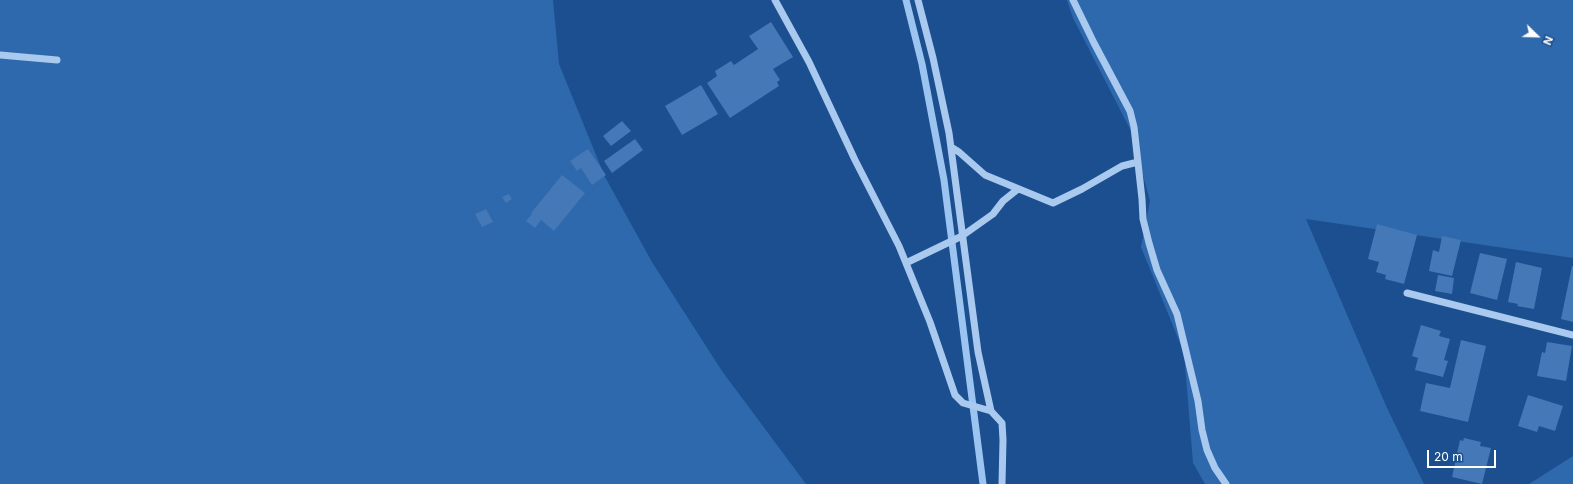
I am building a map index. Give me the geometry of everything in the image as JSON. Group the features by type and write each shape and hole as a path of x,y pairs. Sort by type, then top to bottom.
{"street":[{"path":"775,0 809,62 906,264 930,322 956,395 963,403 991,411"},
{"path":"918,0 933,58 949,133 978,352 991,411 1002,423 1002,484"},
{"path":"1073,0 1130,111 1134,127 1143,219 1149,243 1157,270 1177,314 1198,401 1202,430 1207,450 1215,468 1226,484"},
{"path":"0,55 57,60"},
{"path":"950,147 959,152 985,175 1053,203 1122,166 1138,162"},
{"path":"906,264 962,236 992,214 1003,201 1018,189"},
{"path":"1407,293 1573,335"}],"shaded area":[{"path":"0,0 553,0 559,64 605,177 652,262 722,371 806,484 0,484"},
{"path":"1067,0 1573,0 1573,258 1306,219 1387,408 1424,484 1205,484 1193,463 1184,353 1141,247 1150,201 1131,131 1073,18"},
{"path":"1573,456 1573,484 1529,484"}],"building":[{"path":"771,22 793,57 773,69 780,80 777,82 779,86 730,118 707,83 717,76 715,71 731,61 734,65 758,49 749,36"},
{"path":"701,85 718,114 682,135 665,106"},
{"path":"622,121 631,131 611,146 603,136"},
{"path":"635,139 643,150 612,173 604,161"},
{"path":"588,149 606,175 592,185 581,168 577,171 570,161"},
{"path":"562,175 585,193 554,231 541,220 535,228 526,221"},
{"path":"509,194 512,199 506,203 502,197"},
{"path":"486,209 493,222 482,227 475,214"},
{"path":"1377,224 1417,235 1404,284 1385,279 1386,275 1376,272 1379,262 1368,259"},
{"path":"1442,236 1461,240 1452,276 1429,271 1433,250 1439,252"},
{"path":"1480,253 1507,259 1497,300 1470,293"},
{"path":"1516,262 1542,268 1534,309 1517,306 1518,304 1508,302"},
{"path":"1573,266 1573,322 1561,319"},
{"path":"1438,275 1454,278 1452,294 1435,291"},
{"path":"1421,325 1441,331 1439,336 1450,339 1444,360 1448,361 1443,377 1415,370 1418,358 1412,356"},
{"path":"1461,340 1486,346 1468,422 1420,411 1426,383 1450,388"},
{"path":"1547,342 1572,346 1566,381 1537,376 1542,352 1545,353"},
{"path":"1528,395 1563,406 1555,431 1539,426 1537,432 1518,426"},
{"path":"1464,438 1481,442 1480,446 1491,448 1482,484 1452,477 1460,440 1463,441"}],"waterway":[{"path":"906,0 922,64 944,180 983,484"}]}
